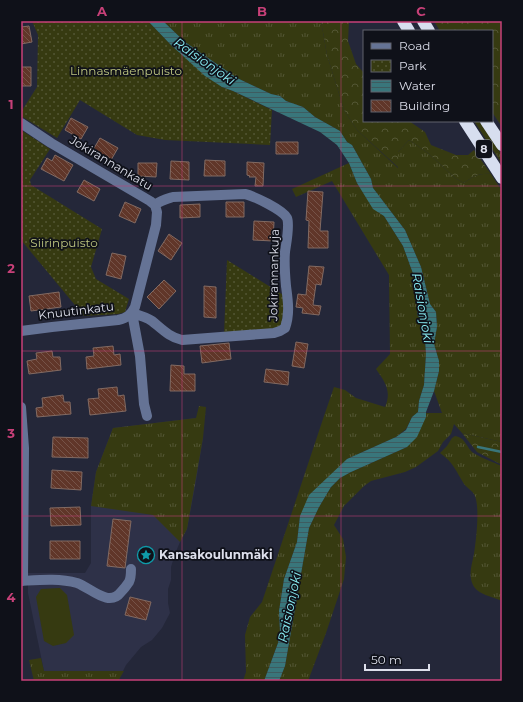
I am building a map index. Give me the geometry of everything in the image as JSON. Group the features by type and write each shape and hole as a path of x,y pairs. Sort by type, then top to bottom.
{"highway":[{"path":"403,21 408,30"},
{"path":"423,21 428,30"},
{"name":"8","path":"466,122 502,178"},
{"name":"8","path":"487,122 502,145"}],"street":[{"name":"Jokirannankatu","path":"21,124 155,205 157,212 156,225 135,307 132,313"},
{"name":"Jokirannankuja","path":"132,313 146,317 174,338 182,340 274,333 285,328 287,323 289,305 286,285 285,255 288,225 287,218 261,200 245,194 173,197 166,198 155,205"},
{"name":"Knuutinkatu","path":"21,331 52,326 122,319 128,317 132,313"},
{"path":"132,313 140,356 144,404 147,416"},
{"path":"21,407 24,448 22,581 65,581 78,584 106,598 112,598 118,596 129,581 131,570"}],"shaded area":[{"path":"196,418 203,438 187,529 180,542 171,567 171,580 168,589 170,613 162,628 152,640 141,647 126,665 118,681 46,681 28,593 28,573 85,573 91,563 91,506 96,472 113,428"}],"green space":[{"name":"Linnasmäenpuisto","path":"32,21 148,21 171,45 222,87 272,110 270,145 165,140 137,135 80,100 57,138 21,116 21,112 37,87 38,35"},
{"path":"163,21 321,21 327,55 344,110 357,130 398,168 398,152 409,140 428,153 455,178 464,183 470,178 483,174 491,174 502,191 502,442 462,433 454,424 451,434 443,442 438,451 416,467 405,472 371,481 344,506 334,525 343,539 346,557 344,579 308,681 279,681 285,666 309,528 331,487 340,478 407,447 422,413 442,413 434,391 439,371 439,361 434,344 437,327 436,312 430,304 421,267 405,230 373,188 371,179 352,145 347,142 340,131 315,117 303,107 286,101 280,96 271,94 237,78 185,42"},
{"path":"321,21 349,21 348,41 356,64 363,72 363,122 410,122 425,132 431,145 456,155 468,155 474,150 491,174 483,174 470,178 464,183 455,178 428,153 409,140 398,152 399,168 357,130 344,110 327,55"},
{"path":"434,21 502,21 502,127 493,114 493,30 439,30"},
{"path":"475,122 480,122 502,155 502,164"},
{"name":"Siirinpuisto","path":"21,130 50,149 30,180 31,185 102,229 91,267 96,279 129,299 125,312 118,314 84,316 21,240"},
{"path":"349,163 357,183 373,208 384,216 403,246 419,290 420,305 417,314 424,325 426,354 424,385 419,401 418,412 412,417 406,429 396,437 347,459 300,516 297,542 284,579 279,611 280,632 278,643 264,681 243,681 246,672 245,635 250,617 262,602 334,387 345,390 356,398 385,407 387,401 388,391 376,369 390,354 389,275 332,181 296,197 292,189"},
{"path":"227,260 285,296 282,323 278,328 224,334"},
{"path":"199,406 206,407 203,438 187,529 180,542 153,515 91,506 96,472 113,428 196,418"},
{"path":"462,433 502,442 502,465 477,452"},
{"path":"455,436 461,438 473,453 502,466 502,601 478,591 473,585 471,570 477,525 475,496 464,484 451,463 440,453"},
{"path":"60,588 67,595 74,635 66,643 53,646 44,641 36,597 41,589"},
{"path":"41,658 44,671 124,671 118,681 34,681 29,660"}],"water":[{"name":"Raisionjoki","path":"148,21 163,21 185,42 237,78 271,94 280,96 286,101 303,107 315,117 340,131 347,142 352,145 371,179 373,188 405,230 421,267 430,304 436,312 437,327 434,344 439,361 439,371 434,391 426,412 426,417 417,437 407,447 340,478 331,487 309,528 285,666 279,681 264,681 278,643 280,632 279,611 284,579 297,542 300,516 309,495 347,459 396,437 406,430 412,417 418,412 419,401 424,385 426,354 424,325 417,314 420,305 419,290 403,246 384,216 373,209 357,183 349,163 337,145 320,132 222,87 205,76 171,45"}],"building":[{"path":"29,26 32,42 21,44 21,27"},
{"path":"21,67 31,67 31,86 21,86"},
{"path":"71,118 88,127 81,139 65,130"},
{"path":"100,138 118,148 111,160 93,150"},
{"path":"276,142 298,142 298,154 276,154"},
{"path":"55,155 73,165 64,181 41,169 47,158 52,161"},
{"path":"205,160 225,161 225,176 204,176"},
{"path":"171,161 189,162 189,180 170,179"},
{"path":"247,162 264,163 263,186 255,186 256,177 249,177 250,176 247,175"},
{"path":"138,163 157,163 156,177 138,176"},
{"path":"84,180 100,189 94,201 77,192"},
{"path":"308,191 323,192 320,231 328,231 328,248 308,248 309,221 306,220"},
{"path":"125,202 141,209 135,223 119,216"},
{"path":"226,202 244,202 244,217 226,217"},
{"path":"200,204 200,217 180,218 180,205"},
{"path":"254,221 274,222 273,241 253,240"},
{"path":"169,234 182,243 171,260 158,251"},
{"path":"112,253 126,256 121,279 106,275"},
{"path":"309,266 324,267 321,285 316,284 313,305 321,306 319,315 302,313 303,308 296,307 298,294 306,295"},
{"path":"164,280 176,291 159,309 147,297"},
{"path":"204,286 216,287 216,318 204,317"},
{"path":"59,292 61,307 31,311 29,296"},
{"path":"296,342 308,344 304,368 292,366"},
{"path":"229,343 231,359 202,363 200,346"},
{"path":"113,346 114,355 120,354 121,365 87,369 86,357 94,356 93,348"},
{"path":"52,351 53,357 60,357 61,370 29,374 27,361 37,359 36,353"},
{"path":"171,365 184,366 184,374 195,374 195,391 170,391"},
{"path":"266,369 289,372 288,385 264,382"},
{"path":"117,387 118,396 124,395 126,411 90,415 88,399 99,398 98,389"},
{"path":"63,395 64,402 70,402 71,414 37,417 36,408 43,407 42,398"},
{"path":"53,437 88,438 88,458 52,457"},
{"path":"52,470 82,472 81,490 51,488"},
{"path":"80,507 81,525 51,526 50,508"},
{"path":"113,519 131,521 125,568 107,566"},
{"path":"50,541 80,541 80,559 50,559"},
{"path":"130,597 151,602 146,620 125,615"}],"waterway":[{"path":"478,447 502,452"}],"place":[{"name":"Kansakoulunmäki","path":"146,555"}]}
